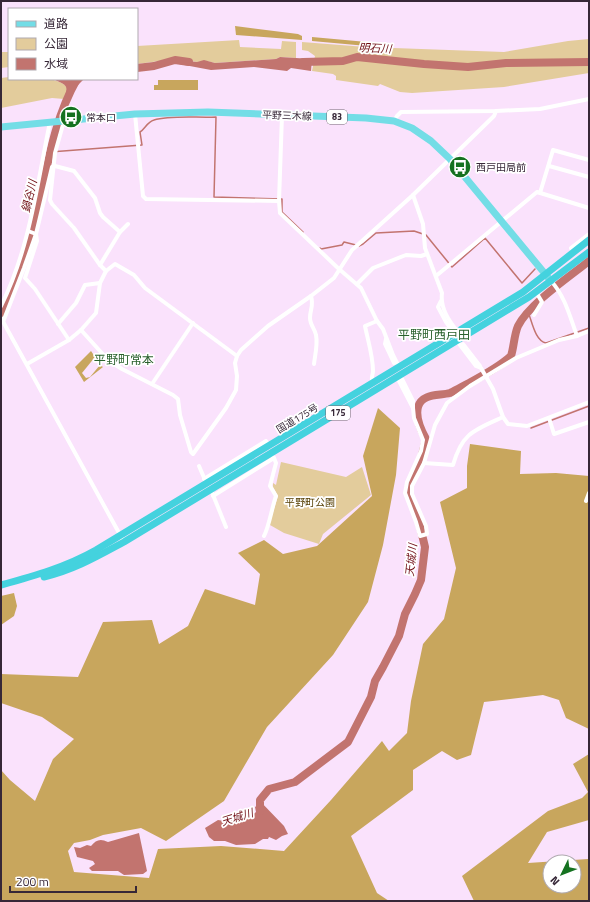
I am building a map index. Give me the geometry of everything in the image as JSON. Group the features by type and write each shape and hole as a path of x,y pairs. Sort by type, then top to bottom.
{"highway":[{"name":"国道175号","path":"271,453 397,365 523,292 589,240"},
{"name":"国道175号","path":"1,586 68,571 209,487 271,453 460,342 536,292 589,252"}],"main road":[{"name":"平野三木線","path":"1,127 135,114 208,112 366,118 394,121 420,133 450,159 545,276 551,281"}],"street":[{"path":"394,121 401,112 496,111 540,108 589,99"},
{"path":"81,330 109,361 178,399 180,415 191,452 193,454 226,408 236,390 237,376 235,363 241,350 268,326 334,278 352,250 450,159 494,116 496,111"},
{"path":"135,114 143,196 146,199 279,201"},
{"path":"282,115 279,201 280,213 361,288 383,330 397,365"},
{"path":"63,120 55,153 55,166 50,200 74,228 100,265 106,271"},
{"path":"1,306 22,255 51,122"},
{"path":"540,193 553,150 589,160"},
{"path":"55,166 74,171 95,198 103,217 120,232"},
{"path":"3,322 36,234 52,167 55,166"},
{"path":"549,166 589,177"},
{"path":"436,276 537,192 589,207"},
{"path":"412,194 423,224 425,248 442,293 441,301 438,306 446,322 455,331"},
{"path":"100,265 120,232 128,224"},
{"path":"28,231 36,234"},
{"path":"36,234 36,241 25,278 35,289 69,340"},
{"path":"573,252 571,248 589,234"},
{"path":"357,284 373,268 406,255 421,256 427,254"},
{"path":"26,364 69,340 81,330 96,313 100,283 106,271 115,264 134,275 145,288 237,356"},
{"path":"551,281 558,289 564,300 577,336"},
{"path":"58,324 76,303 84,285 100,283"},
{"path":"534,315 542,302 536,292"},
{"path":"311,296 313,303 310,318 312,328 316,334 314,364"},
{"path":"441,301 449,321 455,331"},
{"path":"1,318 122,538"},
{"path":"373,383 371,380 373,372 372,355 369,349 365,326 377,321"},
{"path":"152,384 193,323"},
{"path":"400,378 413,408 414,418 423,440 421,450 407,482 405,493 420,536 427,534 426,526 412,494 412,486 424,463 435,425 447,403 470,386 516,358 559,340 577,336 589,331"},
{"path":"386,337 385,344 397,365"},
{"path":"460,342 476,366 481,368 494,389 503,418 508,424 527,426 589,402"},
{"path":"424,463 453,465 457,451 467,436 476,429 503,418"},
{"path":"549,418 554,434 589,422"},
{"path":"209,487 266,441 276,463 270,486 276,496 267,524 267,531 264,536"},
{"path":"421,450 427,452"},
{"path":"199,466 226,527"},
{"path":"586,501 589,493"}],"green space":[{"path":"589,39 589,73 504,87 412,93 400,92 380,84 378,86 336,80 336,76 333,74 312,71 315,56 308,51 302,50 302,42 366,47 504,52"},
{"path":"239,40 240,47 281,49 282,41 296,42 296,58 280,57 276,59 215,63 170,58 138,64 138,46"},
{"path":"1,52 8,52 8,67 1,68"},
{"path":"8,77 8,80 54,80 65,85 68,90 64,99 52,98 1,108 1,78"},
{"name":"平野町公園","path":"281,462 346,477 362,467 371,495 323,534 319,544 284,533 270,525 278,496 273,487 273,483 276,485"}],"shaded area":[{"path":"235,26 298,34 302,36 302,40 236,35"},
{"path":"312,37 367,42 367,46 312,41"},
{"path":"158,80 198,80 198,90 154,90 154,85 158,85"},
{"path":"91,351 95,357 82,373 86,378 90,377 100,365 103,367 84,382 75,367"},
{"path":"378,408 400,428 396,475 383,545 368,602 333,655 267,727 224,801 166,841 141,828 103,835 90,840 74,843 68,851 74,872 149,878 158,849 221,846 284,851 382,741 389,751 407,733 411,701 423,644 444,619 456,568 440,502 467,488 467,466 470,444 521,451 520,474 556,473 589,476 589,729 566,718 559,700 543,695 484,702 471,755 457,760 442,751 413,770 413,790 351,836 377,893 389,901 1,901 1,770 10,780 35,801 53,759 74,739 42,717 1,703 1,674 78,677 103,622 152,620 159,644 188,626 205,589 255,605 260,574 238,553 264,540 283,554 317,546 372,496 363,456"},
{"path":"14,593 17,606 14,616 1,625 1,596"},
{"path":"589,754 589,820 547,832 528,863 542,862 542,894 582,894 582,859 588,859 589,901 474,901 462,876 548,811 582,798 588,792 573,764"}],"water":[{"path":"280,57 312,59 311,71 291,68 287,71 254,67 211,70 179,64 179,60 197,62 204,60 215,63 276,59"},
{"path":"55,80 83,80 76,87 69,101 64,99 66,88 63,84"},
{"path":"257,799 284,826 288,834 276,840 269,837 268,839 263,839 255,844 236,845 225,841 214,841 209,837 205,828 218,820 224,821 244,816 250,817 256,812 255,807 259,804"},
{"path":"139,833 147,871 143,874 124,875 118,871 92,871 89,868 95,864 93,861 77,857 74,847 80,848 87,845 91,846 98,840 108,842"}],"waterway":[{"name":"明石川","path":"303,62 343,61 357,57 468,67 506,63 589,62"},
{"name":"明石川","path":"138,68 154,66 175,60 189,62"},
{"name":"鍋谷川","path":"1,318 21,268 31,237 49,156 60,117 77,80"},
{"path":"50,152 142,145 140,132 154,120 176,117 216,117 214,197 282,199 282,212 303,232"},
{"path":"359,246 376,233 414,231 426,235 452,267 485,238 522,283 535,269"},
{"path":"320,248 342,245 344,242 356,245"},
{"name":"天城川","path":"260,811 260,800 269,789 295,782 348,742 371,697 375,681 399,636 405,614 421,580 425,547 418,518 408,493 409,486 420,463 426,439 420,428 417,415 420,403 427,397 453,392 486,374 511,356 518,326 523,318 550,291 589,261"},
{"path":"528,312 534,330 539,339 546,343 589,328"},
{"path":"531,428 589,406"}],"place":[{"name":"常本口","path":"71,117"},
{"name":"西戸田局前","path":"460,167"}],"district":[{"name":"平野町西戸田","path":"434,335"},
{"name":"平野町常本","path":"124,360"}]}
